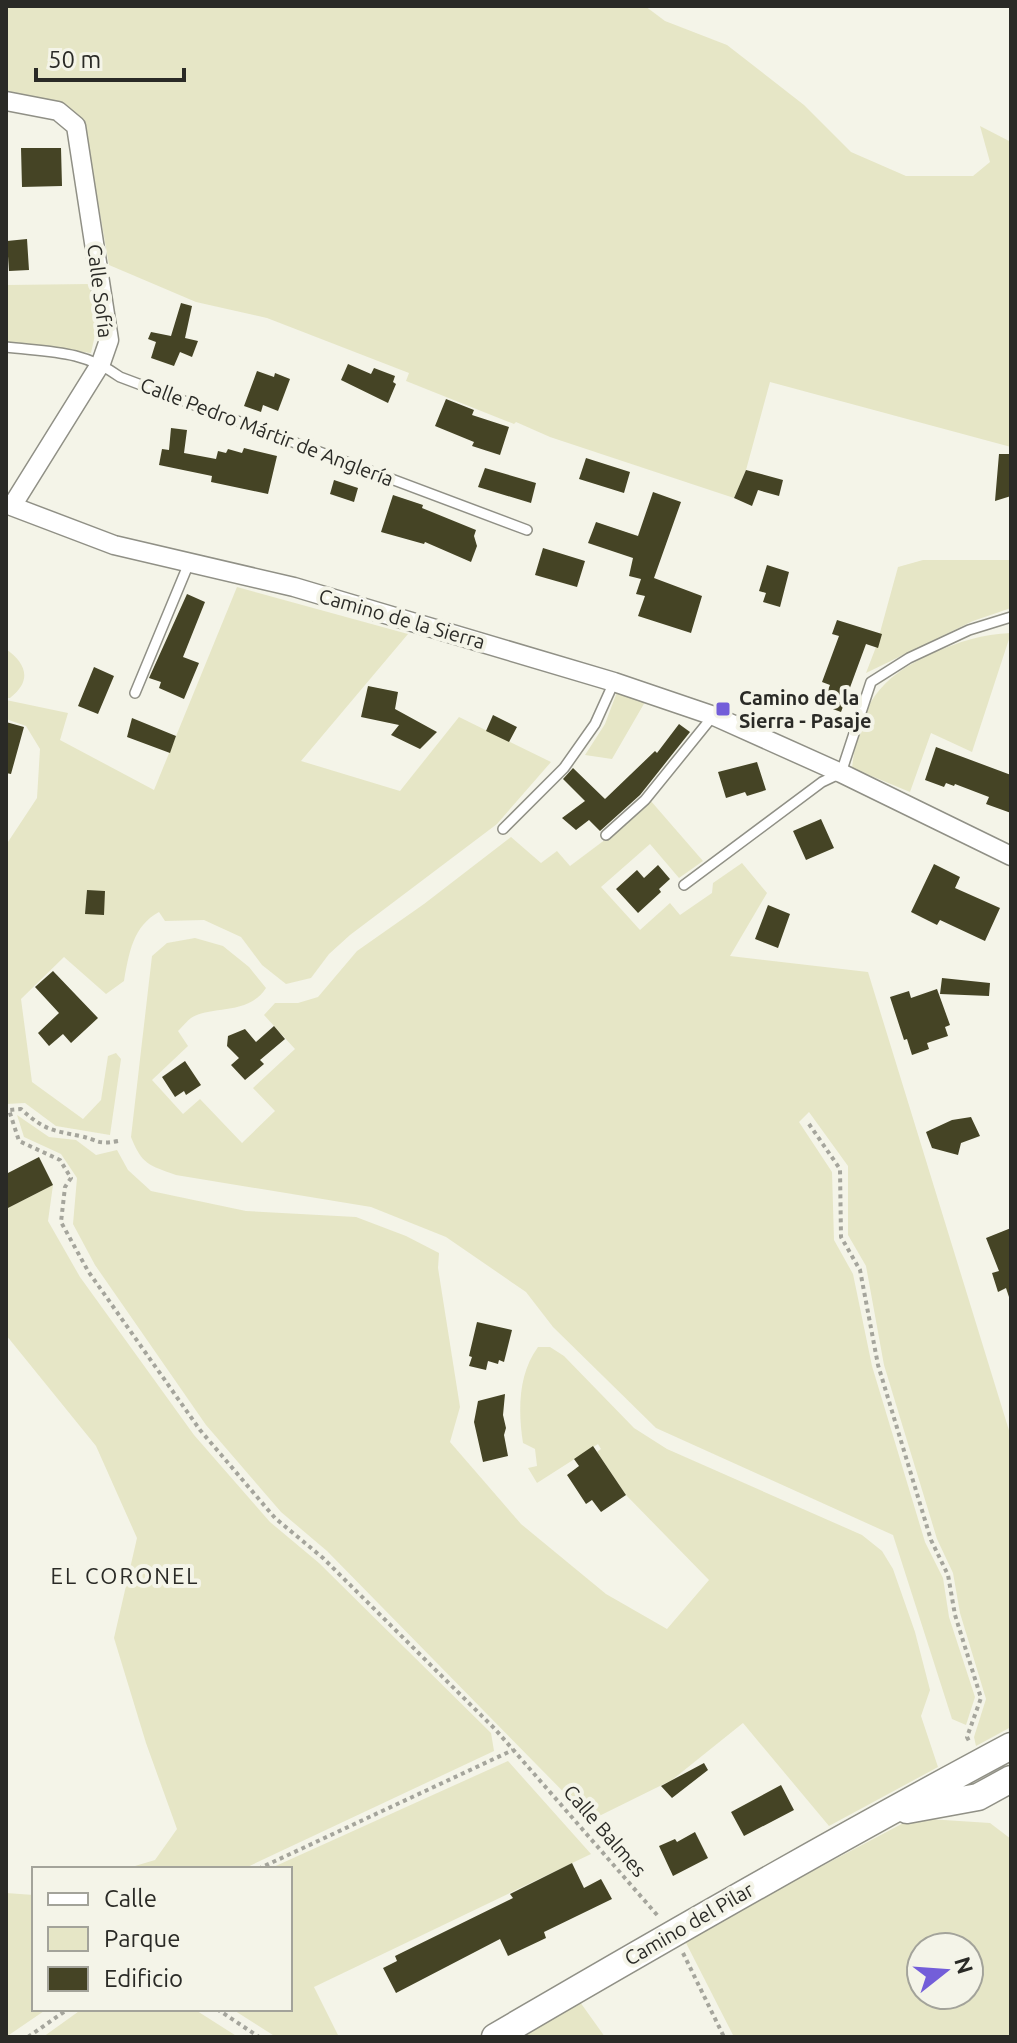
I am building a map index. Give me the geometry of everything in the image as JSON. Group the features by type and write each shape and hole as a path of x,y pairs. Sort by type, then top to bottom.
{"main road":[{"name":"Camino del Pilar","path":"495,2037 884,1814 1011,1746"},
{"name":"Camino del Pilar","path":"884,1814 978,1797 1011,1779"}],"street":[{"name":"Calle Sofía","path":"6,101 58,111 76,126 109,340 101,363 9,505"},
{"name":"Camino de la Sierra","path":"9,505 114,545 294,587 614,682 714,716 841,773 1011,856"}],"lane":[{"name":"Calle Pedro Mártir de Anglería","path":"6,347 80,355 101,363 120,377 527,530"},
{"path":"135,693 189,563"},
{"path":"684,885 822,782 841,773 871,682 909,658 969,630 1011,617"},
{"path":"503,829 564,768 595,724 614,682"},
{"path":"606,835 645,800 714,716"}],"path":[{"name":"Calle Balmes","path":"118,1141 100,1145 84,1137 53,1132 21,1109 9,1110 19,1141 60,1160 71,1178 65,1187 61,1222 88,1271 200,1430 275,1518 323,1558 495,1729 673,1933 724,2037"},
{"path":"809,1124 840,1169 841,1237 860,1270 878,1365 931,1540 948,1575 955,1615 981,1698 967,1737 978,1764"},
{"path":"262,1867 513,1750"},
{"path":"28,2037 65,2011"},
{"path":"220,2011 259,2037"}],"green space":[{"path":"6,6 645,6 665,21 727,45 804,105 851,152 906,176 973,176 990,162 980,126 1011,142 1011,447 770,382 746,470 734,498 550,437 516,422 514,424 406,381 409,373 267,318 196,302 109,265 85,128 67,105 6,92"},
{"path":"90,284 97,326 91,353 6,343 6,285"},
{"path":"923,560 1011,560 1011,608 973,621 866,673 898,567"},
{"path":"237,587 408,634 301,761 400,791 459,717 551,762 497,824 350,935 329,954 311,978 286,984 262,965 241,937 204,920 165,921 159,912 138,933 130,951 124,981 106,994 64,957 21,999 32,1082 83,1119 101,1100 108,1056 116,1053 121,1059 110,1135 56,1126 25,1103 6,1104 6,845 37,798 40,749 26,726 6,719 6,700 68,713 60,740 154,790"},
{"path":"1011,633 972,752 931,733 910,792 852,768 866,711 885,684 914,663 952,645"},
{"path":"6,649 19,661 24,673 22,685 10,698 6,698"},
{"path":"617,692 645,702 612,759 585,755 605,724"},
{"path":"650,800 703,861 679,878 650,844 601,887 640,930 670,903 680,915 712,893 713,883 742,863 767,893 730,956 868,972 1011,1437 1011,1727 976,1746 974,1737 986,1699 960,1613 953,1573 937,1539 884,1365 866,1266 848,1235 848,1166 809,1112 799,1122 832,1172 834,1240 853,1274 872,1366 925,1542 943,1578 949,1617 975,1697 966,1725 952,1719 893,1535 656,1428 553,1327 526,1292 446,1237 371,1207 176,1175 143,1159 131,1137 152,956 167,943 195,938 223,946 249,967 266,988 249,1003 191,1018 178,1031 188,1046 152,1080 183,1114 200,1099 242,1143 275,1111 253,1088 295,1049 264,1015 275,1003 298,1003 318,997 357,951 511,837 541,863 557,851 570,866 630,821"},
{"path":"17,1115 49,1137 76,1140 96,1155 117,1150 128,1170 151,1191 246,1211 356,1217 406,1236 439,1253 438,1268 460,1407 450,1442 521,1524 606,1594 667,1629 709,1580 626,1495 597,1452 601,1449 598,1444 537,1483 528,1468 537,1466 535,1449 523,1443 521,1393 531,1358 538,1347 550,1347 564,1356 634,1428 667,1449 862,1535 882,1551 893,1569 915,1632 930,1690 921,1716 938,1767 829,1826 743,1723 672,1780 591,1820 327,1551 281,1512 206,1425 95,1265 73,1224 77,1178 61,1154 24,1137"},
{"path":"53,1185 48,1221 80,1277 194,1435 270,1522 319,1563 491,1733 494,1751 247,1867 132,1867 155,1860 177,1829 146,1743 114,1638 137,1538 96,1446 6,1335 6,1209"},
{"path":"508,1761 591,1854 314,1987 339,2037 276,2037 235,2011 292,2011 292,1867 273,1867"},
{"path":"913,1818 990,1823 1011,1839 1011,2037 734,2037 684,1939"},
{"path":"6,1893 32,1895 32,2011 44,2011 6,2037"},
{"path":"580,2002 605,2037 519,2037"},
{"path":"79,2011 197,2011 238,2037 43,2037"}],"building":[{"path":"21,148 61,148 62,186 22,187"},
{"path":"27,239 29,270 9,271 7,241"},
{"path":"181,303 192,306 185,338 198,341 192,357 180,352 174,366 151,358 156,342 148,339 151,332 171,336"},
{"path":"348,364 371,374 374,368 395,376 393,382 396,384 388,403 341,380"},
{"path":"257,371 290,379 278,411 263,405 261,412 244,406"},
{"path":"446,399 474,410 472,415 509,427 500,455 472,446 474,442 435,426"},
{"path":"171,428 187,430 184,453 216,459 218,451 226,453 228,449 242,453 244,448 277,456 268,494 211,482 212,476 159,465 162,449 169,450"},
{"path":"999,454 1011,454 1011,496 995,501"},
{"path":"586,458 630,472 624,493 579,479"},
{"path":"485,468 536,483 531,503 478,487"},
{"path":"746,470 783,480 779,496 758,490 752,506 734,498"},
{"path":"334,480 358,488 354,502 330,494"},
{"path":"653,492 681,502 654,578 702,596 691,633 638,616 645,596 636,594 641,579 629,576 633,558 588,543 596,522 638,536"},
{"path":"393,495 423,505 422,508 476,530 477,546 471,562 425,542 381,532"},
{"path":"543,548 585,561 577,587 535,575"},
{"path":"767,565 789,572 780,607 763,602 766,593 759,591"},
{"path":"187,594 205,602 183,657 199,663 184,699 159,688 161,682 149,678"},
{"path":"837,620 882,634 878,648 866,644 841,712 822,705 830,685 822,682 839,636 832,634"},
{"path":"94,667 114,676 98,714 78,706"},
{"path":"368,686 398,692 395,709 437,732 420,749 391,735 399,725 361,717"},
{"path":"493,715 517,727 509,742 486,731"},
{"path":"132,718 176,736 170,753 127,737"},
{"path":"6,722 24,727 11,774 6,773"},
{"path":"679,724 690,732 640,795 600,831 589,820 576,830 562,818 585,801 563,779 573,768 605,799 655,751 657,753"},
{"path":"936,747 1011,775 1011,813 986,804 989,797 955,784 946,783 944,787 925,780"},
{"path":"757,762 766,790 726,798 718,772"},
{"path":"821,819 834,848 806,860 793,831"},
{"path":"934,864 960,877 955,888 1000,908 985,941 940,920 937,925 911,912"},
{"path":"658,865 670,879 638,913 616,889 637,870 644,878"},
{"path":"87,890 105,891 104,915 85,914"},
{"path":"768,905 790,914 778,948 755,939"},
{"path":"53,971 98,1018 71,1043 63,1034 49,1046 38,1033 59,1013 35,987"},
{"path":"942,978 990,983 989,996 940,994"},
{"path":"937,989 950,1025 945,1027 948,1036 927,1043 929,1049 912,1055 890,997 909,991 911,998"},
{"path":"274,1026 285,1039 260,1060 264,1064 245,1080 231,1065 239,1058 227,1046 228,1036 245,1029 256,1042"},
{"path":"185,1061 201,1085 186,1095 184,1091 175,1097 162,1077"},
{"path":"971,1117 980,1136 961,1143 958,1155 932,1148 926,1132 952,1120"},
{"path":"39,1157 53,1185 6,1209 6,1174"},
{"path":"1011,1228 1010,1300 1006,1288 998,1292 992,1273 999,1271 986,1238"},
{"path":"477,1322 512,1330 504,1362 488,1361 486,1370 469,1366"},
{"path":"505,1394 503,1415 508,1456 483,1462 474,1422 478,1401"},
{"path":"593,1446 626,1495 601,1512 592,1500 586,1504 567,1475 579,1466 574,1459"},
{"path":"704,1763 708,1770 672,1798 661,1786"},
{"path":"781,1785 794,1810 744,1836 731,1812"},
{"path":"695,1832 708,1858 673,1876 659,1846 675,1839 677,1842"},
{"path":"572,1863 584,1888 601,1879 612,1899 544,1932 546,1938 508,1956 500,1939 396,1993 383,1968 397,1961 395,1956 513,1898 510,1894"}],"place":[{"name":"Camino de la Sierra - Pasaje","path":"723,709"}],"district":[{"name":"EL CORONEL","path":"125,1576"}]}
